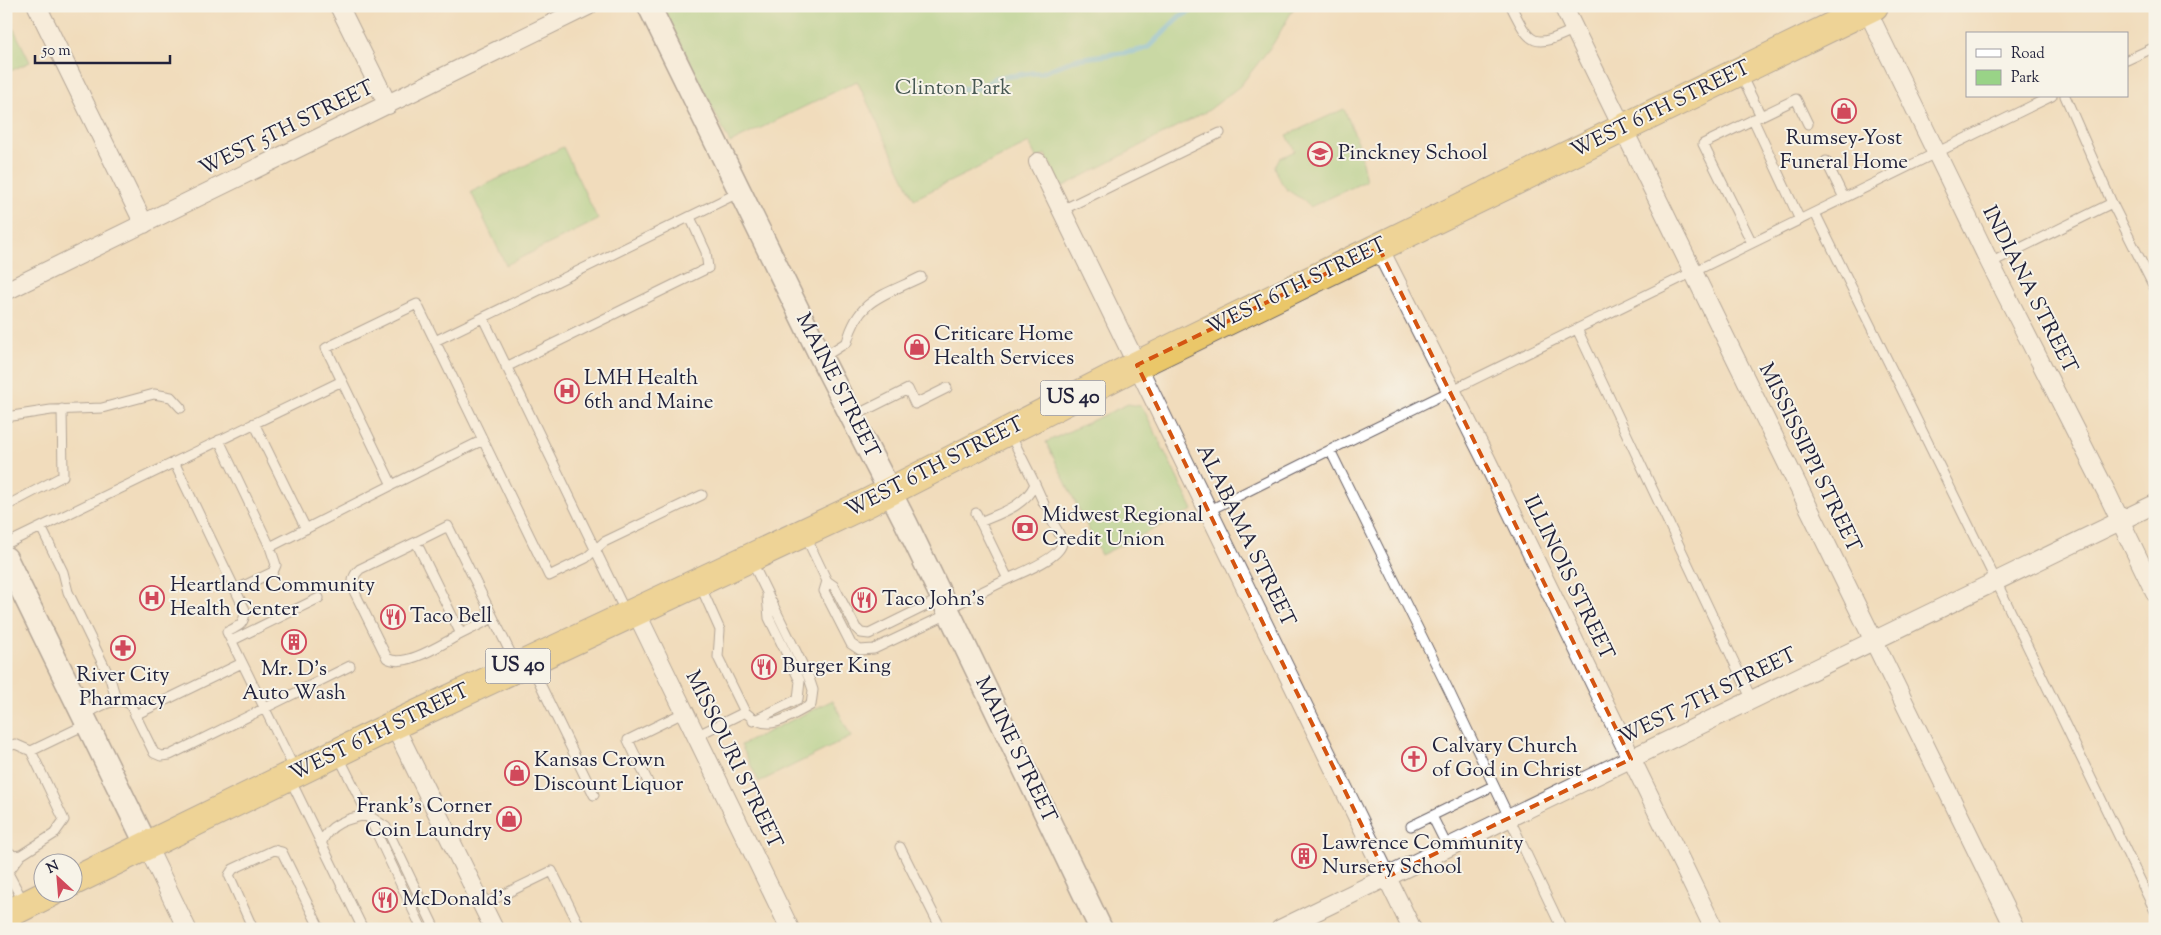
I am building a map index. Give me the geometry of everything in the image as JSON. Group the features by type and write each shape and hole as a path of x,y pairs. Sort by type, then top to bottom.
{"highway":[{"name":"WEST 6TH STREET","path":"82,877 337,752 890,492 1137,365 1740,72 1869,7"},
{"path":"16,910 32,902"}],"street":[{"path":"37,6 144,224"},
{"path":"340,6 388,104"},
{"name":"WEST 5TH STREET","path":"6,291 588,6"},
{"name":"MAINE STREET","path":"649,6 890,492 1101,929"},
{"name":"MISSISSIPPI STREET","path":"1563,6 2015,929"},
{"name":"INDIANA STREET","path":"1869,7 1990,263 2155,593"},
{"name":"ALABAMA STREET","path":"1038,162 1412,929"},
{"name":"ILLINOIS STREET","path":"1379,248 1486,459 1714,929"},
{"name":"WEST 7TH STREET","path":"1280,929 2155,504"},
{"path":"6,558 188,929"},
{"name":"MISSOURI STREET","path":"631,614 684,712 790,929"},
{"path":"394,725 494,929"}],"lane":[{"path":"1512,6 1524,33 1532,40 1541,42 1575,29"},
{"path":"2128,60 2155,47"},
{"path":"1740,72 1800,220"},
{"path":"1752,243 1703,144 1796,98 1808,124"},
{"path":"1208,511 2048,98"},
{"path":"2066,98 2112,203 2155,289"},
{"path":"1062,210 1220,133"},
{"path":"1826,161 1844,198"},
{"path":"435,341 740,192"},
{"path":"1990,263 2112,203"},
{"path":"1815,213 1996,581 2155,911"},
{"path":"506,367 708,268 706,252 690,217"},
{"path":"822,358 847,342 851,327 867,304 920,277"},
{"path":"392,485 326,348 417,304 549,576 586,558 604,542 702,494"},
{"path":"483,318 595,550 631,614"},
{"path":"1577,329 1752,700"},
{"path":"6,544 342,381"},
{"path":"852,417 908,389 915,404 947,388"},
{"path":"6,417 62,409 102,408 154,394 171,397 181,408"},
{"path":"6,506 63,476 62,409"},
{"path":"254,423 306,529"},
{"path":"1008,431 1044,504"},
{"path":"218,440 270,547 276,565 272,572 235,590"},
{"path":"270,547 483,440"},
{"path":"1330,450 1450,693 1562,929"},
{"path":"174,462 245,610 245,619 240,626 227,632 265,709 321,844 363,929"},
{"path":"980,522 1024,502 1034,484"},
{"path":"976,513 1008,579"},
{"path":"804,533 827,582 834,586 856,628 861,632 869,634 946,607 1053,557 1061,548 1062,541 1053,523"},
{"path":"493,618 401,662 393,662 387,658 354,591 352,584 354,574 360,569 448,526 493,618 523,664 594,795"},
{"path":"41,527 63,572 68,592 110,678 116,699"},
{"path":"416,542 461,634"},
{"path":"699,582 720,630 718,656 745,712 754,721 773,724 811,705 813,690 809,678 750,558"},
{"path":"827,582 824,591 851,644 860,650 874,649 946,607"},
{"path":"754,721 798,699 800,690 800,681 769,618 766,591"},
{"path":"231,641 318,598"},
{"path":"136,715 242,663"},
{"path":"31,751 85,720 116,699 130,704 154,753 160,756 170,755 350,666"},
{"path":"648,782 628,740 684,712"},
{"path":"696,736 745,712"},
{"path":"6,747 15,744 31,751 64,820 54,834 21,855 8,870 16,910"},
{"path":"337,752 422,929"},
{"path":"1411,826 1493,786"},
{"path":"321,844 324,836 332,827 343,821 368,815 386,827 435,929"},
{"path":"1432,816 1448,848"},
{"path":"900,847 941,929"},
{"path":"6,850 14,856 21,855"},
{"path":"253,929 230,882 229,875 233,869 274,850 282,852 320,929"},
{"path":"482,905 552,871 581,929"}],"highlighted area":[{"path":"1379,248 1631,759 1387,877 1137,365"}],"green space":[{"name":"Clinton Park","path":"662,6 1295,6 1273,44 1240,86 1209,110 1062,187 1045,154 1037,159 1029,143 914,199 857,81 730,143"},
{"path":"6,13 30,62 6,73"},
{"path":"1344,109 1358,142 1366,181 1310,207 1283,185 1275,167 1280,158 1295,151 1287,135"},
{"path":"563,147 598,220 506,265 471,192"},
{"path":"1128,404 1140,406 1144,410 1193,510 1101,555 1046,442"},
{"path":"833,700 851,737 759,782 741,745"}],"waterway":[{"path":"932,90 981,88 996,78 1041,73 1076,59 1137,51 1149,47 1179,17 1200,6"}],"place":[{"name":"Rumsey-Yost Funeral Home","path":"1844,111"},
{"name":"Pinckney School","path":"1320,154"},
{"name":"Criticare Home Health Services","path":"917,347"},
{"name":"LMH Health 6th and Maine","path":"567,391"},
{"name":"Midwest Regional Credit Union","path":"1025,528"},
{"name":"Heartland Community Health Center","path":"152,598"},
{"name":"Taco John's","path":"864,600"},
{"name":"Taco Bell","path":"393,617"},
{"name":"Mr. D's Auto Wash","path":"294,642"},
{"name":"River City Pharmacy","path":"123,648"},
{"name":"Burger King","path":"764,667"},
{"name":"Calvary Church of God in Christ","path":"1414,759"},
{"name":"Kansas Crown Discount Liquor","path":"517,773"},
{"name":"Frank's Corner Coin Laundry","path":"509,819"},
{"name":"Lawrence Community Nursery School","path":"1304,856"},
{"name":"McDonald's","path":"385,900"}]}
